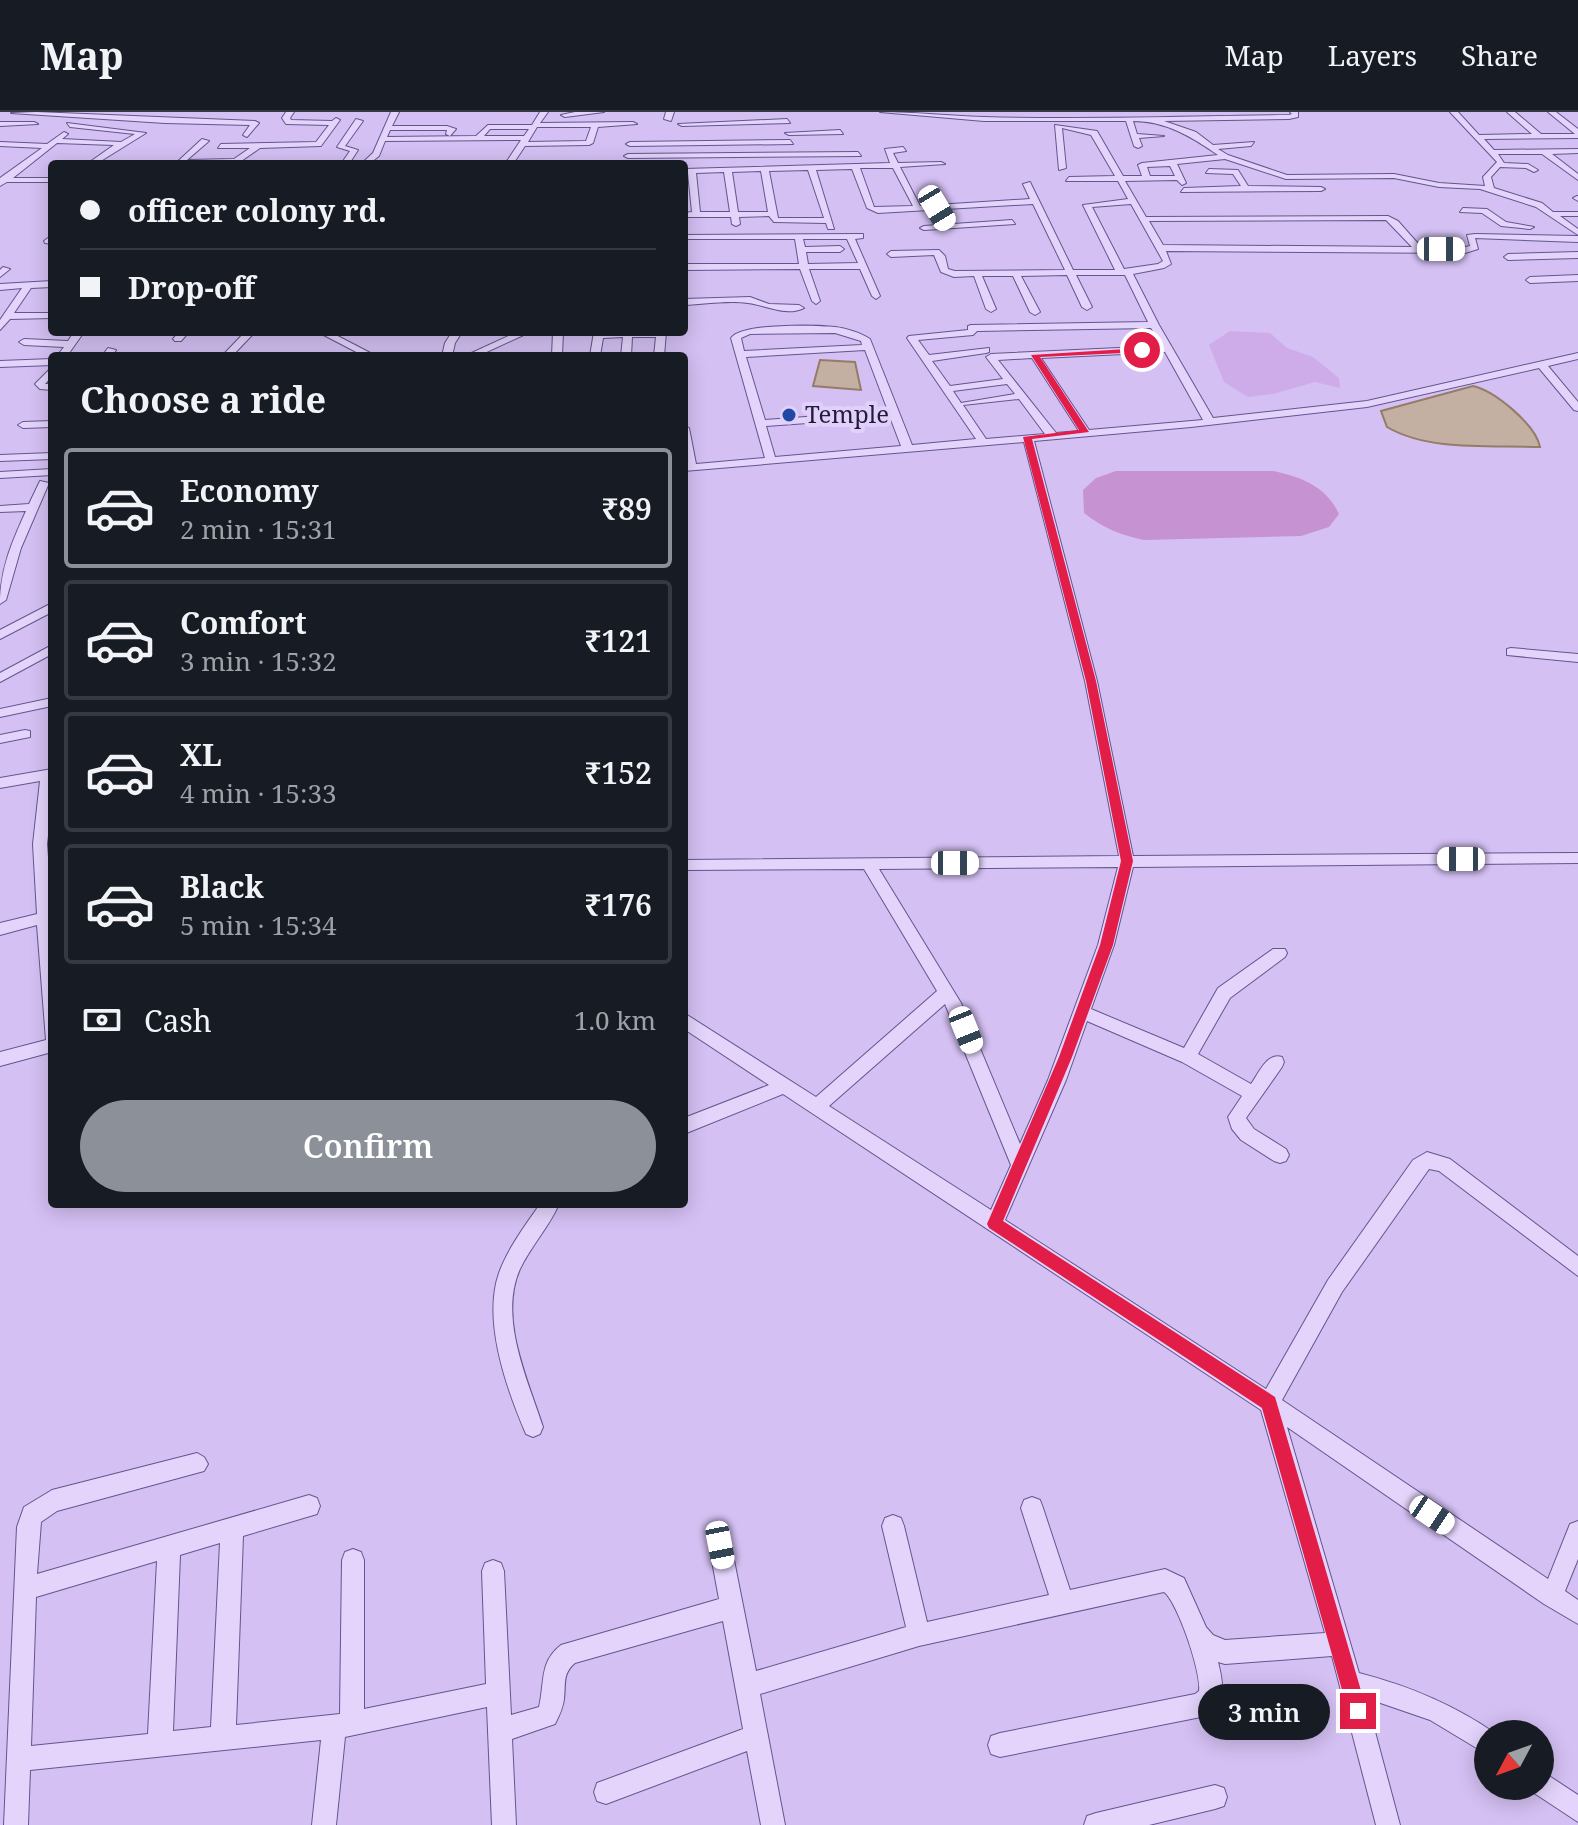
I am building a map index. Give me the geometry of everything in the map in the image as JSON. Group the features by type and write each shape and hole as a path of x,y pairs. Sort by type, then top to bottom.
{"street":[{"path":"282,112 290,112"},
{"path":"289,122 286,118 290,112"},
{"path":"369,160 376,154 395,112"},
{"path":"477,139 488,127 600,112"},
{"path":"634,112 627,160 858,154"},
{"path":"721,112 722,123"},
{"path":"742,113 756,112"},
{"path":"888,127 885,112 984,119 1009,115 1128,118 1140,115 1193,134 1225,157 1291,178 1394,176 1446,186 1490,189 1535,204 1576,233"},
{"path":"1151,119 1224,115 1289,117 1296,116 1294,112"},
{"path":"1454,112 1492,152 1500,165"},
{"path":"1511,112 1540,137"},
{"path":"1552,112 1578,135"},
{"path":"15,113 255,123 247,135"},
{"path":"0,133 30,134 63,113"},
{"path":"928,114 931,125"},
{"path":"682,124 786,117 792,155"},
{"path":"97,160 165,118"},
{"path":"1128,118 1138,146"},
{"path":"982,129 988,127 984,119"},
{"path":"538,120 633,124"},
{"path":"511,160 538,120"},
{"path":"289,122 334,121 320,143"},
{"path":"348,160 354,150 342,149 359,121"},
{"path":"269,146 289,122"},
{"path":"289,154 311,123"},
{"path":"0,124 90,126 142,133"},
{"path":"382,139 583,144 591,142 595,124"},
{"path":"891,254 936,252 941,256 945,272 977,274 1124,272 1166,264 1160,248 1094,133 1083,129 1037,126"},
{"path":"1058,127 1062,168"},
{"path":"387,128 450,128 448,139"},
{"path":"663,144 664,135 668,134 759,132"},
{"path":"774,132 789,135"},
{"path":"630,144 840,132"},
{"path":"2,181 64,134"},
{"path":"1239,134 1261,152"},
{"path":"1477,137 1578,135"},
{"path":"1134,136 1160,136"},
{"path":"183,160 205,141"},
{"path":"59,154 76,142"},
{"path":"0,144 122,143"},
{"path":"221,146 344,143"},
{"path":"580,155 583,144"},
{"path":"1210,147 1251,144"},
{"path":"237,160 258,146"},
{"path":"903,149 888,151 918,209"},
{"path":"1492,152 1578,151"},
{"path":"1545,152 1578,178"},
{"path":"1147,178 1144,164 1173,164 1225,157"},
{"path":"696,215 688,171 812,170 941,164"},
{"path":"1173,164 1186,194 1246,188 1321,189"},
{"path":"1490,189 1487,177 1500,165 1528,166 1534,170"},
{"path":"856,168 874,210 1035,201"},
{"path":"812,170 836,236 843,266"},
{"path":"728,171 740,237"},
{"path":"765,171 772,214 777,221 829,221"},
{"path":"1209,171 1235,172 1246,188"},
{"path":"1069,179 1179,178"},
{"path":"2,181 48,180"},
{"path":"1027,184 1087,307"},
{"path":"1446,186 1466,214 1484,211 1499,222 1512,226 1576,233"},
{"path":"957,192 965,206"},
{"path":"1134,201 1087,205 1210,422"},
{"path":"1504,204 1535,204"},
{"path":"937,208 948,226"},
{"path":"688,215 772,214"},
{"path":"1553,214 1578,214"},
{"path":"1144,219 1388,218 1418,249"},
{"path":"924,228 1012,222"},
{"path":"1160,248 1472,249 1475,247 1470,237 1576,233"},
{"path":"688,237 855,236 876,296"},
{"path":"799,237 804,267 816,301"},
{"path":"901,242 908,253"},
{"path":"801,250 840,249"},
{"path":"1508,257 1578,255"},
{"path":"688,267 863,266"},
{"path":"977,274 991,309"},
{"path":"1016,274 1035,312"},
{"path":"1530,280 1578,278"},
{"path":"0,287 48,284"},
{"path":"0,327 27,287"},
{"path":"688,302 750,300 768,307 799,308"},
{"path":"8,316 48,316"},
{"path":"982,440 912,338 970,327 1154,325"},
{"path":"970,327 1052,435"},
{"path":"777,331 783,352"},
{"path":"771,460 740,354 736,338 739,334 847,332 865,339 907,447"},
{"path":"65,352 76,336"},
{"path":"231,352 246,336"},
{"path":"331,336 363,352"},
{"path":"479,352 516,336"},
{"path":"24,342 71,344"},
{"path":"740,354 869,347"},
{"path":"930,358 1168,349"},
{"path":"1035,355 1085,432"},
{"path":"688,468 1210,422 1367,404 1578,356"},
{"path":"0,364 48,362"},
{"path":"1542,365 1578,408"},
{"path":"48,375 40,384 48,387"},
{"path":"952,388 1010,381"},
{"path":"966,403 1022,396"},
{"path":"760,423 894,414"},
{"path":"23,425 48,424"},
{"path":"994,1224 1082,1012 1106,945 1127,861 1091,681 1028,437"},
{"path":"0,458 48,456"},
{"path":"0,475 48,473"},
{"path":"0,600 3,580 15,548 48,475"},
{"path":"0,509 33,507"},
{"path":"0,549 15,548"},
{"path":"0,635 48,609"},
{"path":"1511,652 1578,658"},
{"path":"0,678 48,654"},
{"path":"0,713 48,700"},
{"path":"0,739 25,734"},
{"path":"0,783 48,775"},
{"path":"0,929 48,917 40,844 48,789"},
{"path":"688,865 1578,858"},
{"path":"868,863 947,992 966,1030 1020,1166"},
{"path":"1188,1057 1224,993 1279,953"},
{"path":"816,1107 947,992"},
{"path":"1082,1012 1188,1057 1253,1094"},
{"path":"688,1023 1269,1403 1578,1613"},
{"path":"0,1059 48,1046"},
{"path":"1276,1062 1237,1117 1237,1123 1242,1130 1280,1155"},
{"path":"688,1124 784,1086"},
{"path":"1388,1825 1340,1644 1269,1403 1335,1286 1419,1166 1427,1160 1444,1165 1578,1267"},
{"path":"533,1427 502,1321 503,1299 509,1272 548,1208"},
{"path":"16,1825 28,1527 32,1515 52,1501 197,1464"},
{"path":"25,1589 309,1506"},
{"path":"1032,1508 1063,1603"},
{"path":"893,1526 919,1635"},
{"path":"223,1738 232,1529"},
{"path":"1552,1596 1578,1532"},
{"path":"720,1545 773,1825"},
{"path":"160,1745 169,1547"},
{"path":"324,1825 343,1726 353,1560"},
{"path":"493,1571 504,1825"},
{"path":"746,1686 919,1635 1165,1580 1176,1586 1202,1643 1212,1683 1210,1697 1201,1705 1000,1745"},
{"path":"500,1731 547,1716 554,1693 552,1670 557,1660 569,1653 731,1607"},
{"path":"1202,1643 1212,1650 1225,1652 1340,1644"},
{"path":"1350,1682 1411,1698 1443,1713 1474,1734"},
{"path":"18,1759 343,1726 498,1693"},
{"path":"606,1792 756,1736"},
{"path":"1554,1792 1578,1810"},
{"path":"1096,1825 1215,1797"}],"shaded area":[{"path":"1230,331 1270,333 1287,348 1313,357 1339,378 1340,388 1315,382 1273,394 1248,397 1224,382 1209,345"},
{"path":"820,360 855,362 861,390 813,386"},
{"path":"1473,386 1492,395 1523,419 1540,447 1461,446 1422,440 1387,427 1381,411"},
{"path":"1116,471 1273,471 1312,484 1327,496 1339,514 1329,527 1301,536 1144,540 1112,530 1084,513 1083,490 1096,478"}],"place":[{"name":"Temple","path":"789,415"}],"route":[{"path":"1142,350 1035,355 1085,432 1028,437 1091,681 1127,861 1106,945 1057,1080 994,1224 1269,1403 1358,1711"}]}
